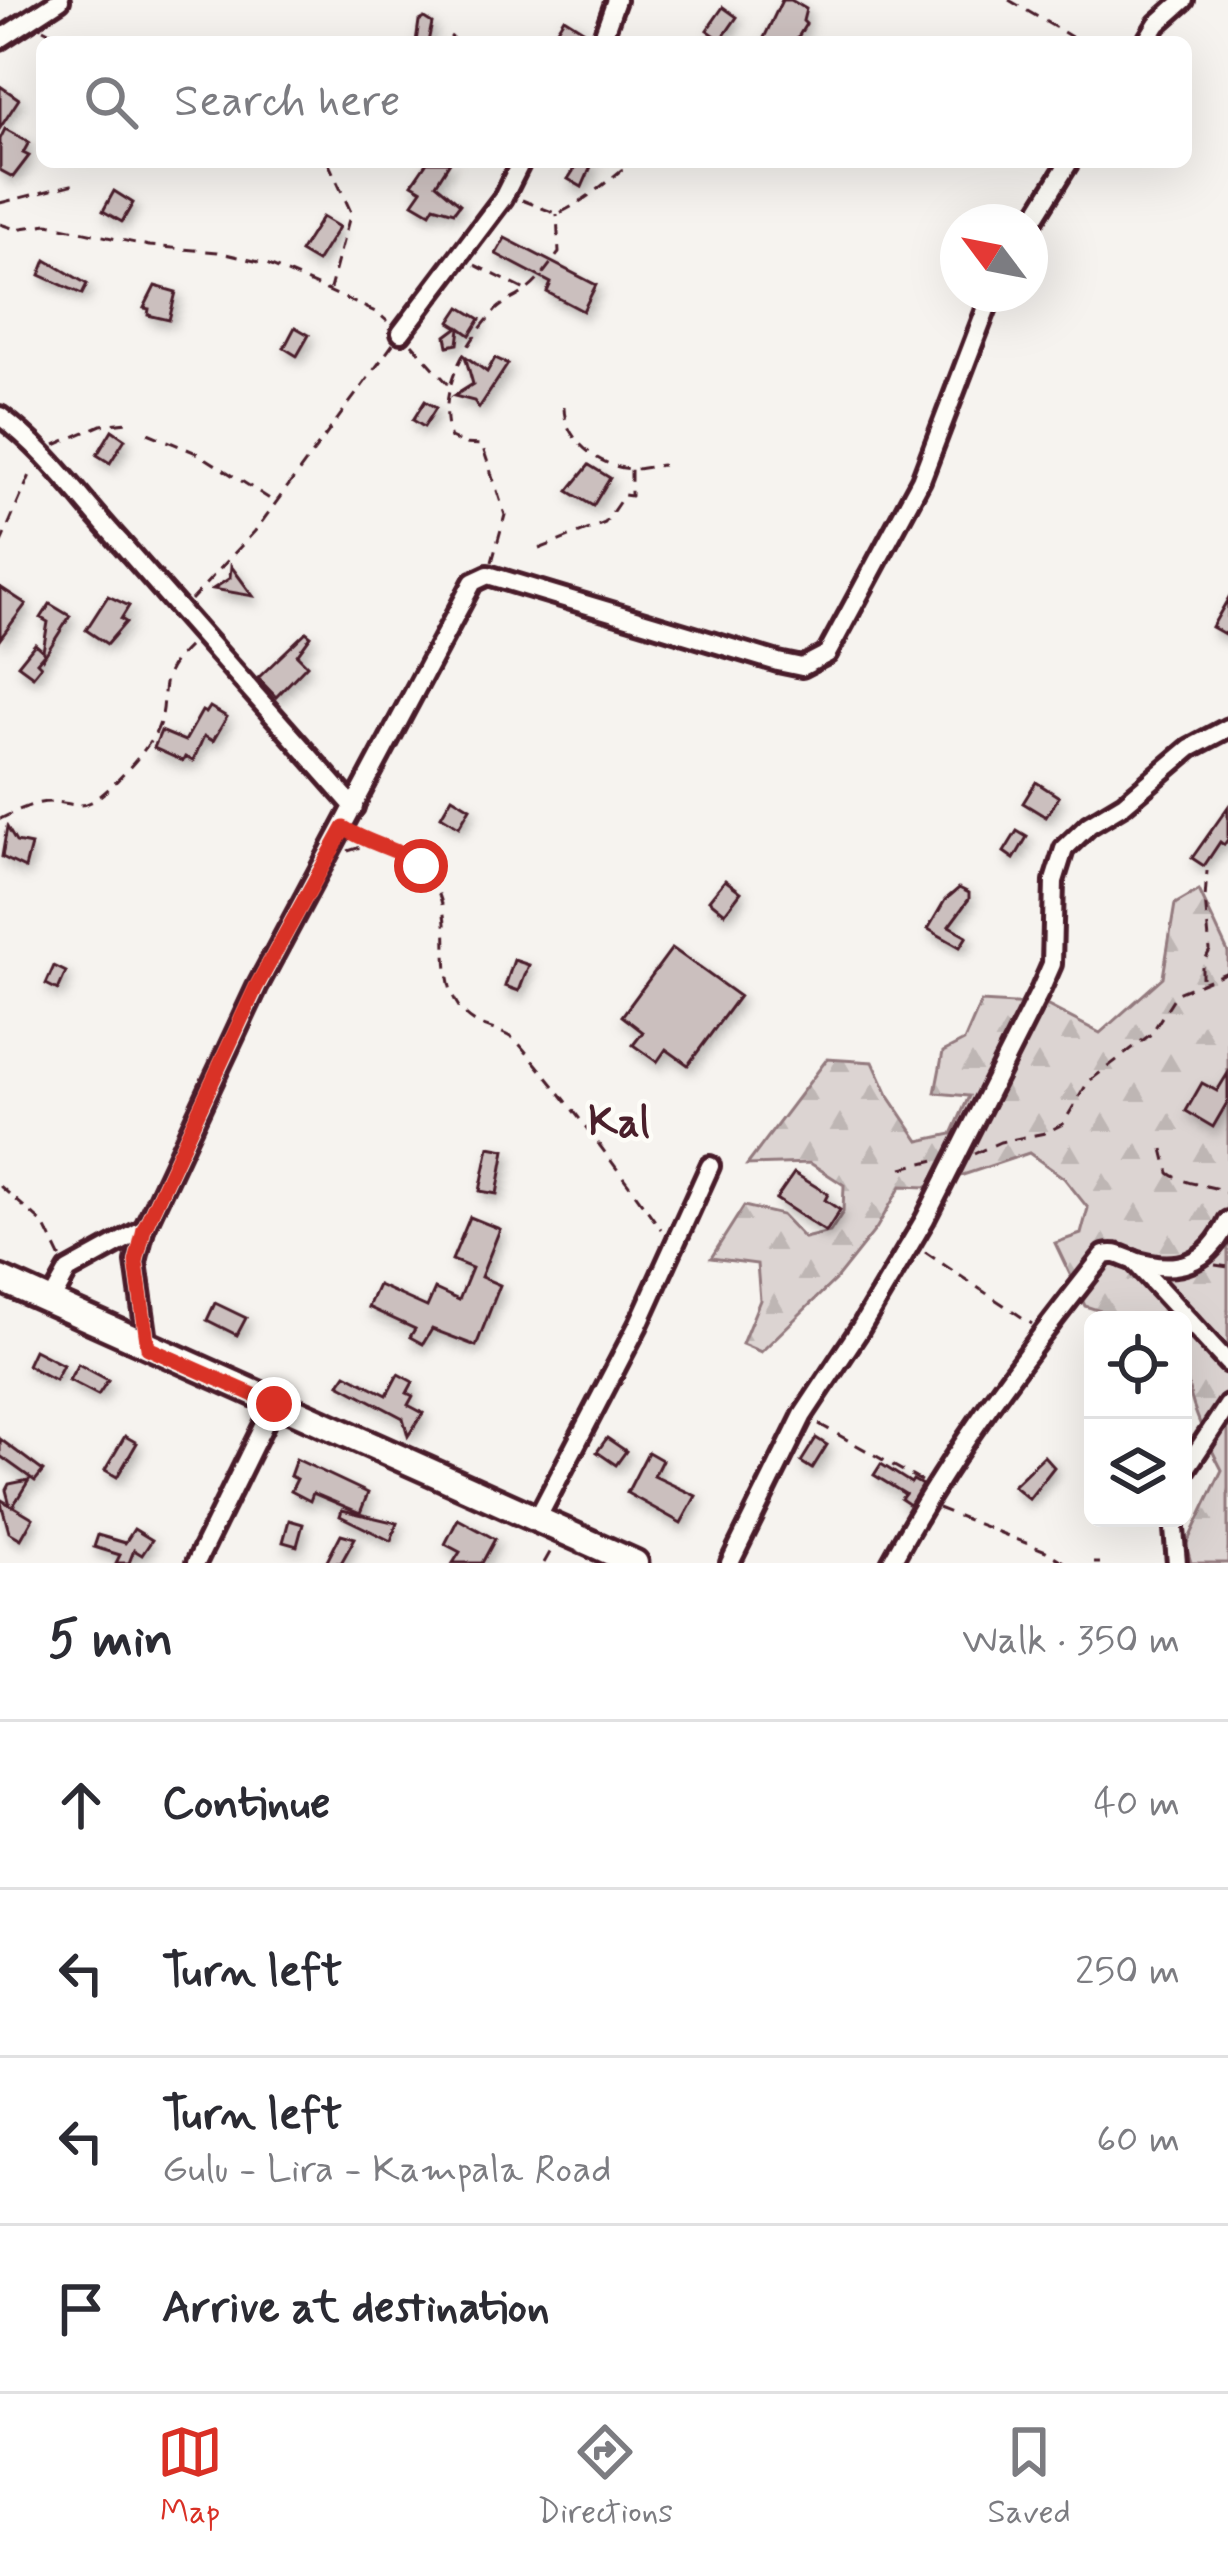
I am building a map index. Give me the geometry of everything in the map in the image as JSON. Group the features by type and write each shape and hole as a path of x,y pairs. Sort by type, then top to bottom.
{"main road":[{"path":"0,1279 634,1563"}],"street":[{"path":"0,39 60,0"},
{"path":"603,36 616,0"},
{"path":"1150,36 1184,0"},
{"path":"401,333 502,198 518,168"},
{"path":"1043,204 1065,168"},
{"path":"148,1348 136,1262 144,1229 256,987 473,582 488,575 802,667 827,654 921,480 985,312"},
{"path":"0,416 43,450 72,489 354,807"},
{"path":"730,1563 803,1415 910,1244 1052,964 1054,881 1064,849 1190,748 1228,728"},
{"path":"536,1521 638,1325 710,1166"},
{"path":"891,1563 929,1495 1044,1330 1104,1255 1114,1252 1171,1268 1196,1261 1222,1235 1228,1221"},
{"path":"51,1301 68,1271 144,1229"},
{"path":"1133,1260 1228,1363"},
{"path":"196,1563 274,1404"},
{"path":"1192,1459 1228,1405"},
{"path":"1174,1527 1177,1563"}],"path":[{"path":"1009,0 1071,36"},
{"path":"33,15 42,28 57,36"},
{"path":"329,291 351,212 331,168"},
{"path":"502,198 516,197 557,214 582,203 598,184 622,168"},
{"path":"0,203 75,184"},
{"path":"488,575 505,515 482,445 451,437 445,421 450,386 456,368 500,305 527,290 559,253 557,214"},
{"path":"0,224 15,229 48,224 267,264 378,313 450,386"},
{"path":"461,251 480,269 527,290"},
{"path":"181,610 255,531 401,333"},
{"path":"564,407 564,422 580,445 603,462 632,469 663,465"},
{"path":"148,434 199,454 275,502"},
{"path":"539,549 605,523 624,495 631,496 632,469"},
{"path":"0,819 52,801 79,806 102,794 157,731 165,676 174,660 203,633"},
{"path":"344,828 369,844 409,856 421,866 435,888 449,929 448,987 460,1008 476,1026 517,1041 537,1070 566,1095 672,1244"},
{"path":"1202,980 1202,966 1210,950 1204,899 1207,871"},
{"path":"902,1168 975,1154 1064,1124 1088,1082 1151,1034 1178,993 1228,972"},
{"path":"1163,1149 1169,1173 1199,1188 1220,1187 1228,1194"},
{"path":"0,1186 44,1224 68,1271"},
{"path":"910,1244 1044,1330"},
{"path":"803,1415 929,1495 1065,1563"}],"green space":[{"path":"1199,890 1228,952 1228,1563 1191,1563 1186,1545 1222,1470 1192,1401 1192,1311 1100,1311 1085,1306 1055,1243 1081,1234 1088,1208 1064,1178 1029,1153 927,1187 901,1186 876,1229 837,1278 761,1352 742,1344 760,1300 757,1264 711,1258 744,1206 782,1215 804,1238 830,1232 843,1212 844,1185 810,1163 747,1165 827,1059 873,1062 888,1095 919,1141 952,1134 969,1096 935,1093 943,1052 964,1041 981,1002 1048,1006 1100,1033 1163,977 1175,904"}],"building":[{"path":"782,0 806,9 806,24 799,36 765,36"},
{"path":"723,7 737,17 724,36 707,30"},
{"path":"424,18 432,23 429,36 417,36"},
{"path":"564,18 583,30 579,36 553,36"},
{"path":"0,86 19,99 0,128"},
{"path":"5,129 29,142 23,153 29,156 13,177 0,170 0,139"},
{"path":"423,168 446,168 436,184 460,204 454,212 434,206 430,213 413,203 422,190 412,184"},
{"path":"575,168 590,168 582,187 568,179"},
{"path":"114,191 133,203 122,222 103,211"},
{"path":"322,217 339,227 317,262 300,252"},
{"path":"505,238 596,285 583,311 547,292 551,283 496,254"},
{"path":"46,260 87,284 82,294 40,275"},
{"path":"155,286 176,292 169,320 148,315 149,309 144,308"},
{"path":"460,307 480,319 470,335 460,328 458,344 448,346 446,336 458,327 450,322"},
{"path":"295,327 309,335 297,356 284,348"},
{"path":"465,356 487,372 495,358 508,364 479,408 474,401 454,396 473,384"},
{"path":"425,401 436,408 424,427 413,420"},
{"path":"112,430 125,439 110,463 97,455"},
{"path":"589,465 610,478 593,506 568,491"},
{"path":"231,566 253,596 213,589 230,578"},
{"path":"0,587 26,604 0,639"},
{"path":"108,596 129,606 121,619 126,622 107,644 86,630"},
{"path":"1228,599 1228,636 1212,627"},
{"path":"50,604 70,616 37,662 41,666 33,676 18,665 35,644 43,651 48,622 41,618"},
{"path":"306,632 311,636 297,655 307,665 276,697 258,678"},
{"path":"210,707 227,717 213,741 204,736 193,761 154,748 161,731 185,741 202,711"},
{"path":"1036,782 1059,797 1046,817 1023,803"},
{"path":"452,797 470,808 459,827 441,816"},
{"path":"1228,807 1228,839 1224,845 1220,842 1204,866 1192,858"},
{"path":"7,827 16,842 31,845 25,868 2,857"},
{"path":"1017,831 1027,837 1014,859 1004,852"},
{"path":"725,880 741,892 725,913 709,900"},
{"path":"959,888 969,893 969,899 949,926 967,936 960,947 928,929 945,900"},
{"path":"672,948 739,996 688,1065 666,1049 657,1062 633,1045 643,1032 622,1016"},
{"path":"514,960 529,965 519,991 505,986"},
{"path":"54,966 66,972 58,990 46,984"},
{"path":"1228,1073 1228,1101 1213,1127 1186,1111 1202,1083 1217,1091"},
{"path":"489,1147 505,1150 497,1194 480,1191"},
{"path":"794,1173 828,1194 825,1200 840,1210 826,1232 776,1199"},
{"path":"470,1217 500,1229 481,1277 500,1285 476,1346 432,1329 423,1344 410,1337 415,1329 368,1307 378,1285 427,1307 435,1289 459,1300 472,1268 452,1260"},
{"path":"215,1303 246,1318 237,1335 207,1320"},
{"path":"34,1350 63,1365 55,1380 27,1365"},
{"path":"78,1364 108,1380 98,1395 69,1380"},
{"path":"346,1374 387,1395 398,1374 413,1382 408,1405 423,1413 408,1436 403,1418 339,1384"},
{"path":"125,1436 137,1443 117,1477 105,1470"},
{"path":"607,1438 626,1451 616,1465 597,1452"},
{"path":"816,1438 827,1445 812,1469 801,1462"},
{"path":"0,1439 43,1471 35,1481 0,1456"},
{"path":"648,1452 662,1460 654,1476 696,1496 681,1523 627,1493"},
{"path":"1044,1456 1054,1467 1029,1499 1013,1486"},
{"path":"296,1459 368,1493 360,1513 313,1493 310,1501 291,1491 297,1479 290,1476"},
{"path":"881,1464 922,1485 910,1505 901,1499 905,1494 874,1475"},
{"path":"29,1480 13,1506 33,1518 21,1539 9,1532 0,1499 10,1505 9,1484"},
{"path":"342,1510 397,1523 391,1541 340,1516"},
{"path":"458,1519 495,1539 482,1563 453,1563 460,1552 445,1544"},
{"path":"289,1520 303,1524 297,1546 283,1542"},
{"path":"134,1529 152,1540 142,1555 134,1550 129,1563 116,1563 120,1555 94,1547 98,1535 125,1543"},
{"path":"341,1534 355,1538 341,1563 326,1563"}],"district":[{"name":"Kal","path":"619,1120"}],"route":[{"path":"274,1404 148,1348 136,1262 144,1229 256,987 344,828 369,844 409,856 421,866"}]}
